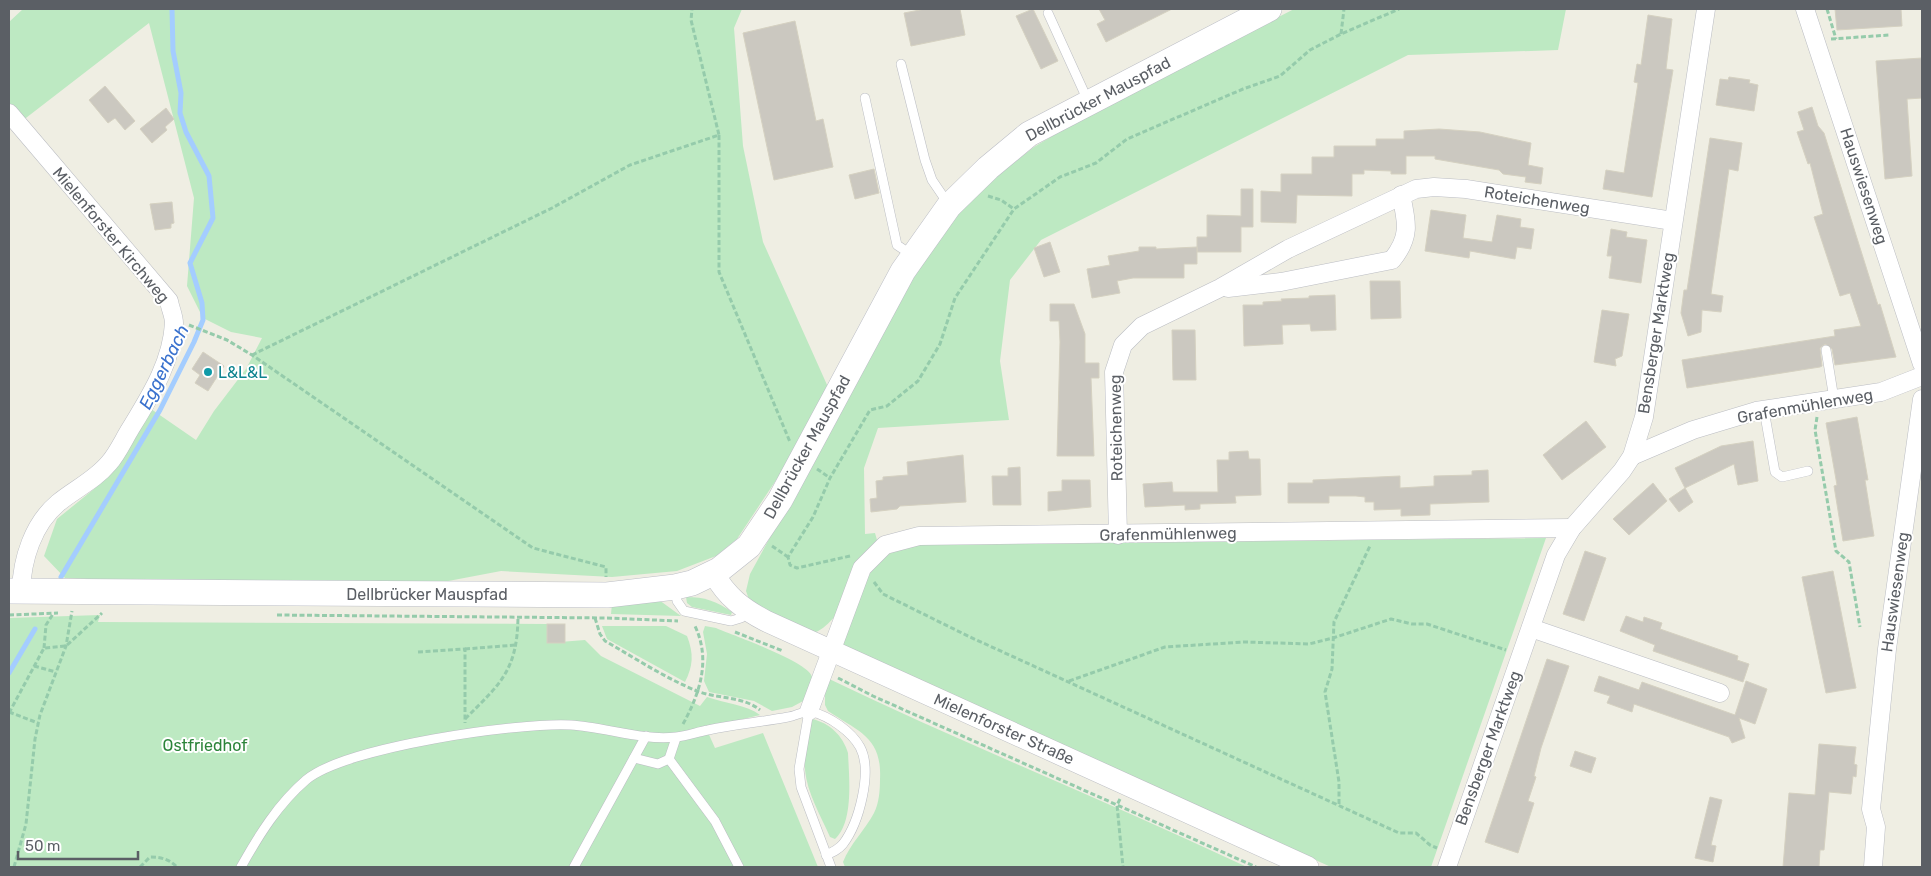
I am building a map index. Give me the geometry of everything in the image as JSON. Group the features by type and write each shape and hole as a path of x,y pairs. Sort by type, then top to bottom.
{"main road":[{"name":"Dellbrücker Mauspfad","path":"15,591 76,606 607,595 675,588 714,574 735,560 749,546 780,500 903,271 949,206 1029,134 1268,9"}],"street":[{"name":"Bensberger Marktweg","path":"1449,860 1556,555 1572,528 1622,471 1632,456 1644,417 1706,9"},
{"name":"Hauswiesenweg","path":"1805,9 1922,364"},
{"name":"Mielenforster Kirchweg","path":"9,113 169,301 174,321 169,355 148,399 110,463 93,479 58,502 40,521 29,547 22,579 15,591"},
{"name":"Roteichenweg","path":"1118,535 1114,372 1122,344 1142,326 1220,288 1288,249 1416,189 1434,187 1466,189 1673,221"},
{"name":"Roteichenweg","path":"1220,288 1281,282 1392,260 1404,246 1406,220 1401,195"},
{"name":"Grafenmühlenweg","path":"1632,456 1693,430 1764,410 1881,392 1922,376"},
{"name":"Hauswiesenweg","path":"1873,867 1876,828 1871,809 1887,649 1919,446 1922,398"},
{"name":"Grafenmühlenweg","path":"809,711 862,568 884,545 919,536 1572,528"},
{"name":"Mielenforster Straße","path":"714,574 722,589 747,611 827,660 1127,785 1308,867"},
{"path":"1531,628 1720,693"}],"lane":[{"path":"1048,13 1089,103"},
{"path":"900,64 925,160 932,180 949,206"},
{"path":"865,98 897,245 914,256"},
{"path":"1826,350 1827,400"},
{"path":"1764,410 1775,472 1782,476 1808,471"},
{"path":"675,588 677,601 684,611 731,621 740,618 747,611"},
{"path":"809,711 799,769 801,787 831,867"},
{"path":"241,867 271,818 307,779 342,762 380,751 466,733 571,725 646,736 676,738 707,730 791,717 809,711 826,717 853,738 863,755 866,770 862,797 850,832 837,850 826,855"},
{"path":"574,867 646,736"},
{"path":"669,760 676,738"},
{"path":"634,758 658,764 669,760"},
{"path":"669,760 715,821 739,867"}],"path":[{"path":"692,9 691,20 720,135 719,272 787,439 792,445"},
{"path":"1341,34 1344,9"},
{"path":"1399,9 1341,34 1310,50 1280,76 1243,89 1127,139 1096,163 1060,176 1014,210 955,298 940,344 918,381 887,406 870,410 830,478 813,517 788,557 790,565 797,568 838,557 873,557 872,578 883,594 970,637 1400,833 1416,833 1449,860"},
{"path":"1827,9 1836,39"},
{"path":"1816,40 1889,34"},
{"path":"252,355 552,208 630,164 720,135"},
{"path":"967,188 1001,200 1014,210"},
{"path":"196,326 252,355 533,548 606,567"},
{"path":"1827,400 1815,430 1836,551 1849,562 1860,627"},
{"path":"1339,805 1339,782 1325,692 1332,668 1334,622 1370,545 1370,530"},
{"path":"9,616 53,614 76,606"},
{"path":"14,867 26,824 38,723 66,646 76,606"},
{"path":"92,613 112,613"},
{"path":"44,648 66,646 102,613"},
{"path":"38,723 9,713 44,648 46,625 53,614"},
{"path":"270,615 595,618 686,622"},
{"path":"465,719 507,674 516,645 518,618"},
{"path":"595,618 604,641 698,692 756,706 770,720"},
{"path":"1068,682 1165,647 1244,642 1309,644 1391,620 1412,624 1427,624 1521,655"},
{"path":"676,738 698,692 704,660 703,649 693,622 702,623"},
{"path":"734,632 787,652"},
{"path":"418,652 516,645"},
{"path":"465,649 466,733"},
{"path":"827,660 881,700 1256,867"},
{"path":"34,666 56,672"},
{"path":"1123,867 1117,805 1127,785"},
{"path":"140,867 150,857 161,857 171,861 177,867"}],"green space":[{"path":"23,9 742,9 734,28 743,146 763,242 832,396 737,539 716,556 677,571 612,577 501,571 443,582 273,587 65,578 44,556 57,519 94,489 112,468 151,409 196,440 214,411 246,369 262,338 231,332 203,318 187,286 194,198 149,23 22,121 9,104 9,22"},
{"path":"1294,9 1566,9 1558,50 1408,55 1041,240 1010,280 1000,361 1009,420 878,428 864,468 865,534 875,533 879,547 842,608 823,628 814,633 751,605 746,591 750,574 904,293 947,225 974,194 1034,147 1069,126"},
{"path":"1546,538 1431,867 1331,867 844,648 841,643 860,591 874,567 894,551 920,545"},
{"path":"686,597 715,602 732,612 731,615 692,607 687,603"},
{"path":"659,600 681,616 611,614 612,604"},
{"name":"Ostfriedhof","path":"100,615 98,622 547,624 547,643 585,640 601,656 700,706 707,697 742,706 760,715 706,728 715,748 763,733 818,867 9,867 9,618"},
{"path":"602,626 666,626 687,636 692,660 685,682 607,639"},
{"path":"705,626 716,628 769,650 808,671 812,680 805,700 792,707 772,711 754,701 709,692 704,681 707,654 703,632"},
{"path":"825,677 930,726 1247,867 845,867 843,862 846,855 876,809 880,765 873,745 866,737 828,711 825,705"},
{"path":"812,719 825,724 835,731 843,741 848,753 848,811 841,831 835,839 830,837 811,796 806,779 805,758"}],"building":[{"path":"925,9 960,9 965,35 911,46 904,13"},
{"path":"1033,9 1058,61 1041,69 1016,16"},
{"path":"1099,9 1172,9 1106,42 1097,24 1105,20"},
{"path":"1835,9 1901,9 1902,26 1837,30"},
{"path":"1648,15 1672,19 1666,69 1673,70 1652,197 1603,189 1606,170 1624,173 1638,83 1634,82 1637,64 1641,65"},
{"path":"795,21 816,121 823,119 833,167 774,180 743,33"},
{"path":"1922,58 1922,98 1907,99 1912,176 1885,179 1876,61"},
{"path":"1729,77 1750,80 1749,83 1758,85 1754,111 1716,105 1720,79 1728,80"},
{"path":"105,86 135,121 125,130 115,118 108,123 89,100"},
{"path":"1812,107 1818,126 1824,133 1896,357 1835,365 1832,349 1825,344 1820,348 1822,366 1820,367 1687,388 1682,360 1835,336 1834,330 1861,326 1850,293 1840,296 1814,217 1823,214 1810,163 1808,164 1797,132 1804,130 1798,112"},
{"path":"166,108 174,119 165,127 167,130 152,143 140,129"},
{"path":"1439,129 1480,132 1531,143 1528,165 1543,168 1541,184 1525,182 1526,177 1503,174 1499,170 1435,159 1435,156 1406,156 1406,174 1391,174 1391,171 1364,170 1364,174 1352,174 1352,196 1297,195 1296,223 1261,222 1261,191 1281,192 1281,174 1312,174 1312,157 1334,157 1334,146 1376,146 1376,139 1404,139 1404,131"},
{"path":"1710,138 1742,143 1738,171 1729,169 1711,294 1723,296 1721,312 1702,310 1701,332 1688,336 1681,313 1684,290 1687,290"},
{"path":"874,169 879,193 855,199 849,175"},
{"path":"1241,189 1253,189 1253,227 1241,227 1241,252 1197,252 1197,237 1207,237 1207,215 1241,216"},
{"path":"172,202 174,223 171,224 171,228 155,230 150,204"},
{"path":"1431,210 1466,215 1463,238 1492,242 1497,215 1521,219 1520,227 1534,229 1531,249 1517,247 1515,259 1470,251 1469,258 1425,251"},
{"path":"1611,229 1627,232 1626,237 1647,240 1641,283 1609,278 1612,256 1607,256"},
{"path":"1050,242 1060,272 1044,277 1034,248"},
{"path":"1139,247 1156,247 1156,249 1197,247 1197,264 1184,264 1184,278 1133,278 1117,281 1120,293 1092,298 1087,269 1110,265 1108,256 1139,251"},
{"path":"1370,281 1400,281 1401,318 1371,319"},
{"path":"1335,295 1336,330 1311,331 1310,324 1282,325 1283,344 1244,346 1243,305 1263,305 1263,302 1282,301 1281,299"},
{"path":"1050,304 1074,304 1085,334 1085,363 1099,363 1099,378 1091,378 1094,456 1057,456 1060,342 1059,321 1050,321"},
{"path":"1602,310 1629,314 1622,356 1615,359 1616,366 1594,362"},
{"path":"1172,330 1195,330 1196,380 1173,380"},
{"name":"L&L&L","path":"203,352 224,366 208,391 195,383 200,375 192,369"},
{"path":"1857,417 1868,480 1865,480 1874,536 1843,541 1834,486 1837,485 1826,423"},
{"path":"1586,421 1606,447 1562,480 1543,455"},
{"path":"1753,441 1758,481 1738,485 1734,464 1685,488 1675,468 1721,446"},
{"path":"1248,451 1249,459 1260,459 1261,495 1235,496 1236,503 1200,504 1200,509 1185,510 1185,505 1145,507 1143,484 1172,482 1173,492 1218,492 1217,460 1229,460 1229,452"},
{"path":"963,455 966,502 900,506 897,509 871,512 870,499 877,498 876,481 883,480 883,477 908,475 907,462"},
{"path":"1020,467 1021,505 993,505 992,476 1008,476 1008,468"},
{"path":"1488,470 1489,502 1430,504 1430,515 1401,516 1401,509 1374,510 1374,502 1365,502 1365,497 1356,496 1329,496 1329,503 1288,503 1288,483 1313,483 1313,480 1400,476 1400,488 1434,486 1434,476 1472,475 1472,471"},
{"path":"1062,480 1090,480 1091,507 1048,511 1048,492 1062,491"},
{"path":"1653,483 1667,501 1629,535 1613,519"},
{"path":"1685,488 1693,502 1679,512 1669,499"},
{"path":"1585,551 1606,558 1584,621 1563,614"},
{"path":"1833,571 1856,688 1826,693 1802,577"},
{"path":"1626,616 1643,622 1644,617 1662,623 1660,629 1738,656 1737,660 1749,664 1743,682 1653,651 1655,645 1620,631"},
{"path":"547,624 565,624 565,643 547,643"},
{"path":"1547,659 1569,666 1541,748 1534,776 1536,777 1528,801 1534,803 1518,853 1485,842"},
{"path":"1599,676 1639,690 1642,682 1735,715 1746,681 1767,689 1755,724 1739,718 1745,738 1732,743 1729,737 1634,704 1632,712 1607,703 1610,696 1594,691"},
{"path":"1819,744 1856,747 1854,764 1857,765 1856,777 1853,776 1851,794 1829,792 1824,850 1820,850 1819,867 1783,867 1789,793 1815,795"},
{"path":"1575,751 1596,758 1591,773 1570,766"},
{"path":"1710,797 1722,800 1711,845 1716,846 1713,862 1695,858"}],"waterway":[{"name":"Eggerbach","path":"61,577 160,410 203,320 202,303 190,263 213,218 209,176 186,132 180,113 181,93 173,51 172,9"},
{"name":"Eggerbach","path":"9,673 35,629"}],"place":[{"name":"L&L&L","path":"208,372"}]}
